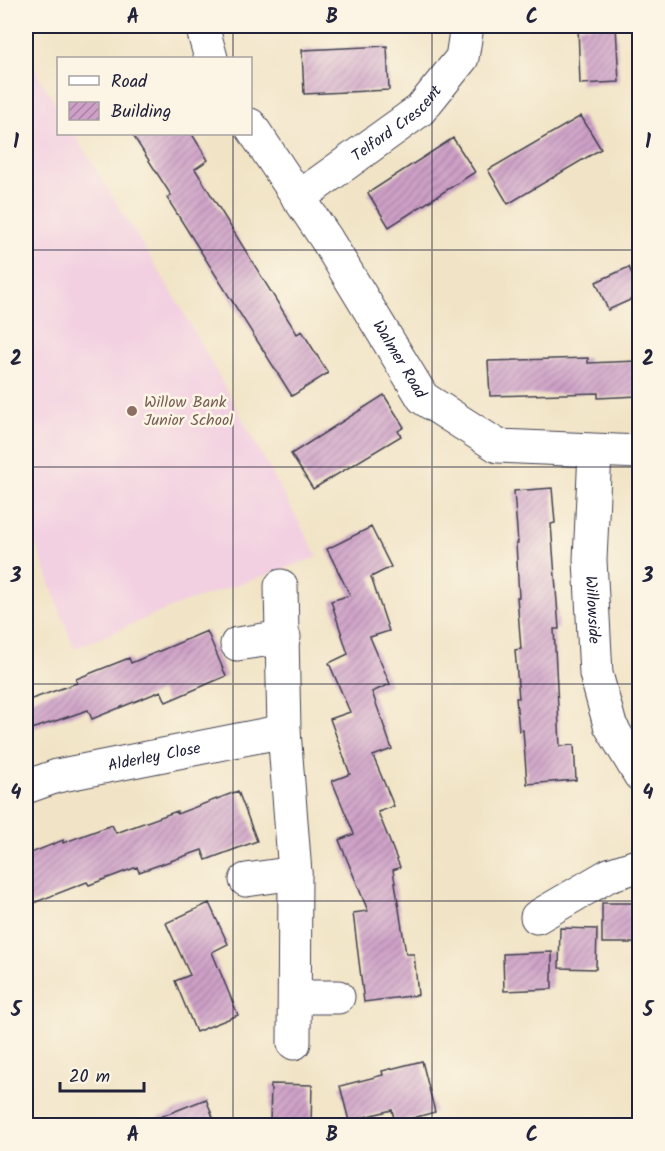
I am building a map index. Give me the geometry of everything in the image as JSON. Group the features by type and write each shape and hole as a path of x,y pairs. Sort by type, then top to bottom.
{"street":[{"path":"202,26 211,57"},
{"name":"Telford Crescent","path":"298,198 420,110 462,58 467,26"},
{"name":"Walmer Road","path":"252,128 327,240 423,398 498,446 595,452 639,452"},
{"name":"Willowside","path":"595,452 590,560 596,674 610,725 636,761"},
{"path":"281,586 284,637 284,731 295,873 294,1043"},
{"path":"237,644 284,637"},
{"name":"Alderley Close","path":"26,787 57,776 284,731"},
{"path":"537,917 609,875 639,865"},
{"path":"246,880 295,873"},
{"path":"295,997 338,997"}],"shaded area":[{"name":"Willow Bank Junior School","path":"26,55 57,106 57,135 75,135 179,304 318,557 175,606 74,649 26,517"}],"building":[{"path":"578,26 616,26 619,82 580,84"},
{"path":"387,46 389,90 304,94 302,50"},
{"path":"581,116 601,149 508,204 488,170"},
{"path":"133,135 193,135 208,160 195,169 297,334 302,331 328,373 292,396 167,198 171,195"},
{"path":"453,138 475,172 389,227 368,193"},
{"path":"629,267 639,296 608,310 596,282"},
{"path":"588,358 588,363 637,361 638,396 598,398 598,393 490,396 488,361"},
{"path":"384,395 404,427 398,431 401,436 313,489 291,454"},
{"path":"552,488 555,523 551,524 559,629 554,629 560,746 574,745 576,780 527,784 523,730 519,731 516,698 519,698 515,650 521,649 514,491"},
{"path":"371,527 391,567 371,577 389,631 370,637 390,684 372,692 392,749 373,756 394,806 378,812 400,867 393,870 406,954 414,954 418,995 364,1002 353,913 368,911 339,840 354,834 332,781 350,774 330,719 350,712 329,663 348,654 331,601 350,595 327,549"},
{"path":"207,631 226,676 166,702 161,691 92,719 88,710 26,731 26,701 77,683 76,679 129,658 131,663"},
{"path":"238,791 257,841 206,860 202,850 139,872 137,867 89,885 87,882 26,906 26,855 63,840 63,843 112,825 116,833 177,811 177,814"},
{"path":"209,903 228,944 212,952 238,1015 196,1032 175,981 190,975 166,923"},
{"path":"602,903 639,903 639,943 602,943"},
{"path":"560,928 597,929 596,969 559,968"},
{"path":"552,952 552,989 504,991 503,954"},
{"path":"422,1061 435,1112 395,1123 392,1110 349,1121 340,1086 383,1075 382,1071"},
{"path":"271,1084 312,1085 311,1125 270,1125"},
{"path":"206,1099 216,1125 142,1125 142,1124"}],"place":[{"name":"Willow Bank Junior School","path":"132,411"}]}
